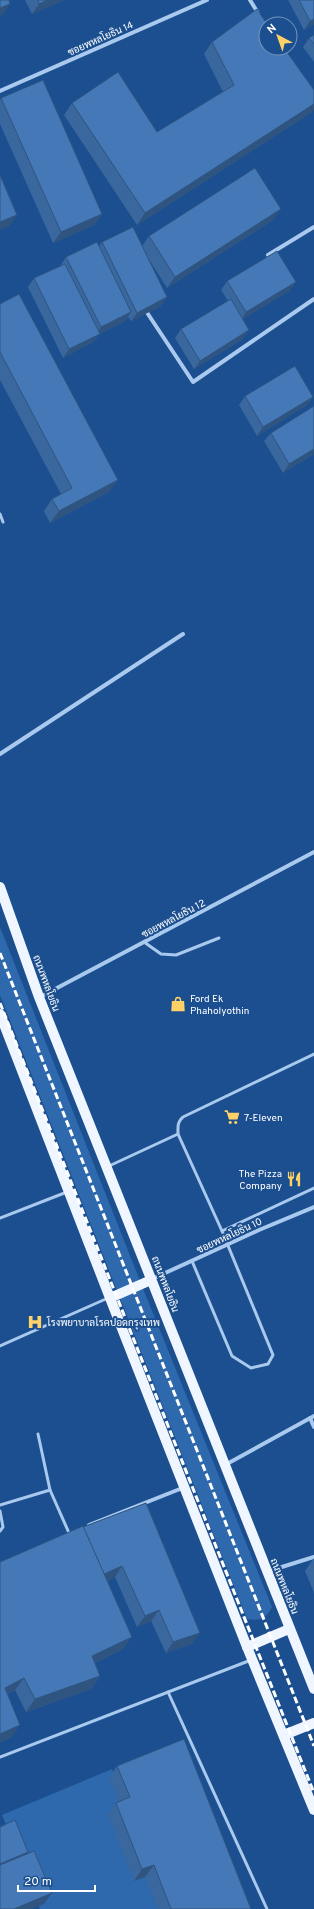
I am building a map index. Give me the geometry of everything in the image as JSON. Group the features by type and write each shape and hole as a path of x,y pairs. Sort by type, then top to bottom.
{"main road":[{"name":"ถนนพหลโยธิน","path":"0,887 39,997 289,1630 314,1689"},
{"path":"0,1014 247,1646 314,1810"},
{"path":"110,1298 151,1280"},
{"path":"247,1646 289,1630"},
{"path":"284,1735 314,1723"}],"street":[{"name":"ซอยพหลโยธิน 14","path":"0,91 207,0"},
{"path":"250,0 260,16"},
{"path":"268,255 314,227"},
{"path":"140,303 193,382 314,299"},
{"path":"0,754 183,634"},
{"name":"ซอยพหลโยธิน 12","path":"39,997 314,852"},
{"name":"ซอยพหลโยธิน 10","path":"151,1280 228,1244 314,1207"},
{"path":"224,1466 312,1417 314,1427"},
{"path":"83,1527 185,1487"},
{"path":"62,1536 76,1530"},
{"path":"266,1572 314,1557"}],"lane":[{"path":"0,514 3,522"},
{"path":"144,942 161,954 176,955 219,938"},
{"path":"192,1261 232,1356 251,1368 268,1364 274,1355 228,1244 178,1134 178,1123 183,1117 314,1054"},
{"path":"107,1167 178,1134"},
{"path":"222,1231 314,1188"},
{"path":"0,1218 69,1191"},
{"path":"0,1346 110,1298"},
{"path":"38,1434 50,1490 69,1533"},
{"path":"0,1505 50,1490"},
{"path":"0,1511 3,1527 0,1531"},
{"path":"0,1757 253,1659"},
{"path":"168,1692 267,1909"}],"shaded area":[{"path":"0,927 144,1291 272,1607 265,1617 256,1620 247,1619 0,995"},
{"path":"112,1769 169,1909 40,1909 2,1815"}],"building":[{"path":"0,0 9,0 10,4 0,8"},
{"path":"38,0 47,0 39,4"},
{"path":"299,0 314,0 314,19 310,21"},
{"path":"257,9 262,16 258,16 258,56 290,56 314,90 314,104 145,213 72,103 118,72 157,132 234,85 212,42"},
{"path":"314,35 314,44 309,38"},
{"path":"43,80 102,214 61,232 1,98"},
{"path":"255,168 281,209 175,277 149,236"},
{"path":"0,175 17,215 0,222"},
{"path":"133,227 167,297 137,313 102,242"},
{"path":"97,242 131,312 101,327 66,257"},
{"path":"277,251 296,282 246,312 227,281"},
{"path":"65,264 100,334 69,349 34,278"},
{"path":"19,294 118,480 59,511 52,499 72,488 0,352 0,304"},
{"path":"231,299 249,330 200,361 181,329"},
{"path":"295,366 313,397 263,427 245,396"},
{"path":"314,406 314,449 289,464 271,433"},
{"path":"146,1503 200,1633 173,1642 159,1610 145,1616 122,1566 104,1574 83,1527"},
{"path":"83,1526 132,1637 92,1656 100,1676 35,1699 24,1678 5,1688 20,1725 0,1734 0,1562"},
{"path":"184,1739 251,1909 171,1909 154,1865 142,1869 116,1803 130,1797 117,1766"},
{"path":"15,1820 28,1852 0,1864 0,1827"},
{"path":"34,1851 52,1893 14,1909 0,1909 0,1865"}],"railway":[{"path":"0,953 314,1746"},
{"path":"0,1003 314,1793"}],"place":[{"name":"Ford Ek Phaholyothin","path":"178,1004"},
{"name":"7-Eleven","path":"232,1117"},
{"name":"The Pizza Company","path":"294,1179"},
{"name":"โรงพยาบาลโรคปอดกรุงเทพ","path":"35,1322"}]}
